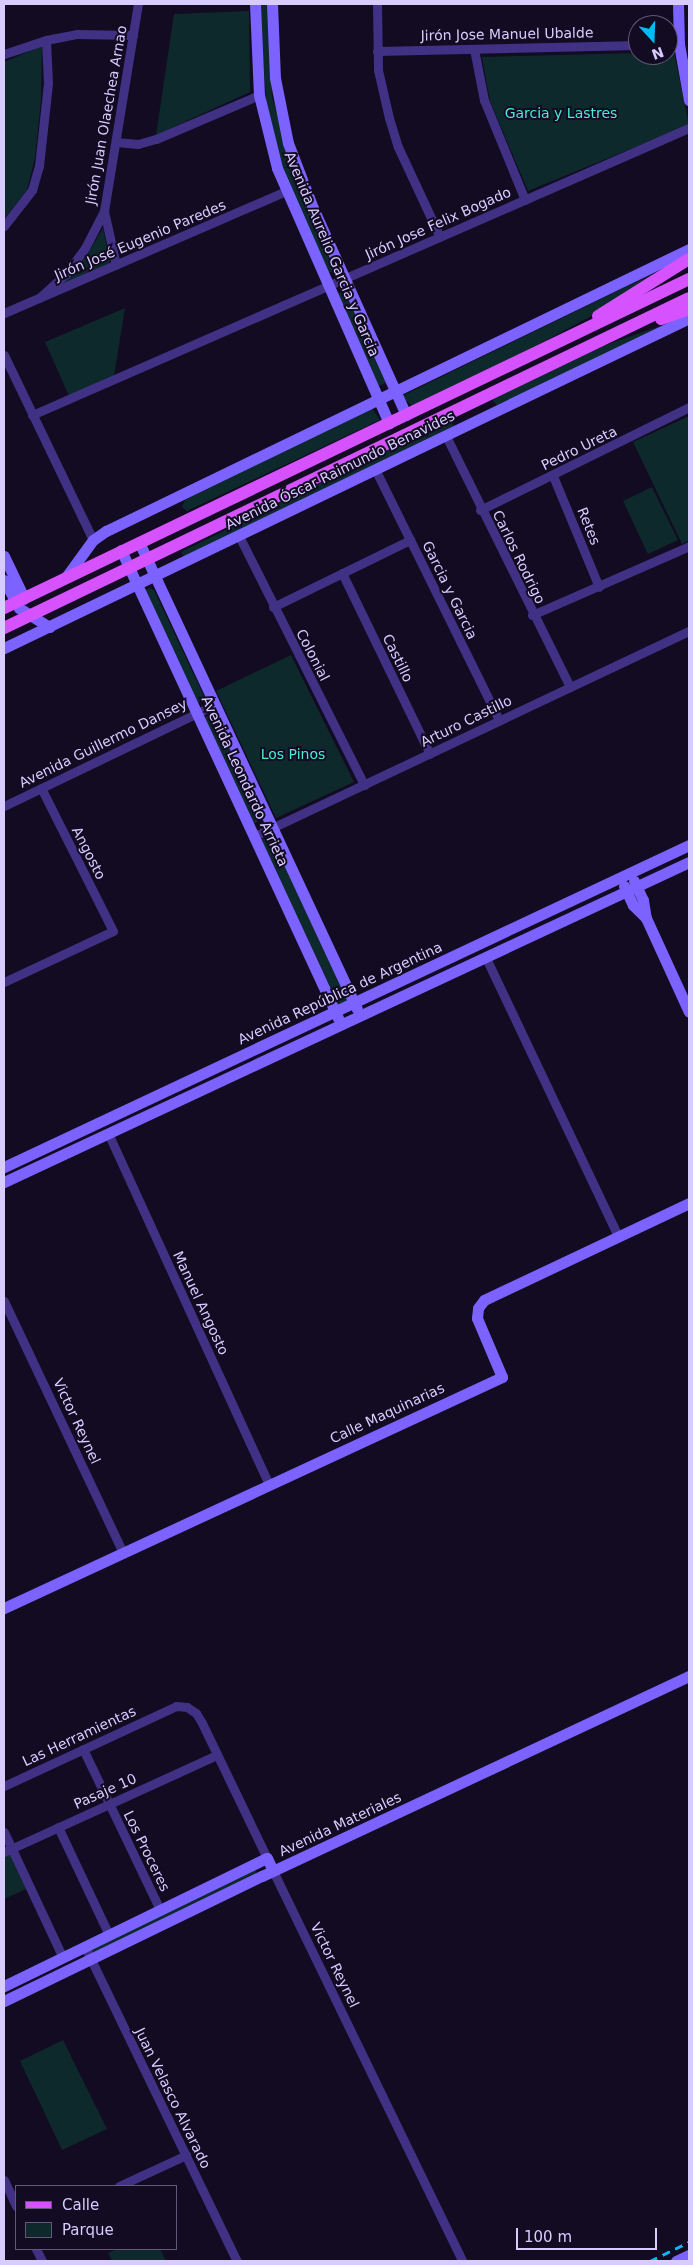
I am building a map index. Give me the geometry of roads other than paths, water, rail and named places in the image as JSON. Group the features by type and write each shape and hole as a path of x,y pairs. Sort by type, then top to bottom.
{"main road":[{"name":"Avenida Aurelio Garcia y Garcia","path":"255,4 258,95 270,144 286,191 377,400 389,423"},
{"name":"Avenida Aurelio Garcia y Garcia","path":"272,4 275,78 288,143 344,279 406,415"},
{"path":"678,59 689,100"},
{"name":"Avenida Óscar Raimundo Benavides","path":"66,577 93,540 689,248"},
{"path":"563,340 689,259"},
{"name":"Avenida Óscar Raimundo Benavides","path":"10,605 120,550 689,279"},
{"name":"Avenida Óscar Raimundo Benavides","path":"4,628 146,557 689,298"},
{"path":"588,345 689,309"},
{"name":"Avenida Óscar Raimundo Benavides","path":"4,648 376,471 689,318"},
{"name":"Avenida Leondardo Arrieta","path":"139,542 360,1016"},
{"name":"Avenida Leondardo Arrieta","path":"120,550 255,836 341,1025"},
{"path":"4,556 10,605"},
{"path":"4,580 10,605 49,627"},
{"name":"Avenida República de Argentina","path":"4,1167 689,845"},
{"name":"Avenida República de Argentina","path":"4,1182 689,862"},
{"path":"625,875 632,889 638,912 646,918 689,1012"},
{"name":"Calle Maquinarias","path":"4,1608 502,1377 477,1318 478,1308 484,1300 689,1203"},
{"name":"Avenida Materiales","path":"4,2001 273,1871 689,1676"},
{"name":"Avenida Materiales","path":"4,1986 267,1858"},
{"name":"Victor Reynel","path":"267,1858 273,1871"},
{"path":"676,2261 689,2255"}],"street":[{"name":"Jirón Juan Olaechea Arnao","path":"38,298 66,274 85,248 104,211 138,4"},
{"path":"377,4 377,51 382,93 398,147 440,237"},
{"path":"4,54 46,40 106,33 133,35"},
{"path":"4,226 32,190 39,166 48,83 46,40"},
{"name":"Jirón Jose Manuel Ubalde","path":"377,51 628,45"},
{"path":"474,49 484,100 525,200"},
{"path":"116,142 138,144 156,139 258,95"},
{"name":"Jirón Jose Felix Bogado","path":"32,415 689,128"},
{"name":"Jirón José Eugenio Paredes","path":"4,313 286,191"},
{"path":"104,211 116,265"},
{"path":"4,355 93,540"},
{"name":"Pedro Ureta","path":"480,510 553,476 689,407"},
{"name":"Carlos Rodrigo","path":"446,436 480,510 570,688"},
{"name":"Garcia y Garcia","path":"376,471 499,720"},
{"name":"Retes","path":"553,476 599,587"},
{"name":"Colonial","path":"239,536 364,785"},
{"path":"273,607 410,540"},
{"path":"532,615 689,546"},
{"name":"Castillo","path":"342,573 430,754"},
{"name":"Arturo Castillo","path":"255,836 689,631"},
{"name":"Avenida Guillermo Dansey","path":"4,806 214,704"},
{"name":"Angosto","path":"4,982 113,931 41,788"},
{"path":"486,958 618,1236"},
{"name":"Manuel Angosto","path":"108,1133 269,1484"},
{"name":"Victor Reynel","path":"4,1301 123,1553"},
{"name":"Victor Reynel","path":"165,1711 176,1706 196,1713 267,1858"},
{"name":"Las Herramientas","path":"4,1786 165,1711"},
{"name":"Los Proceres","path":"83,1749 160,1910"},
{"name":"Pasaje 10","path":"8,1850 217,1755"},
{"path":"58,1827 109,1935"},
{"path":"4,1832 8,1850 62,1958"},
{"name":"Victor Reynel","path":"273,1871 462,2261"},
{"name":"Juan Velasco Alvarado","path":"85,1947 237,2261"},
{"path":"121,2185 186,2155"},
{"path":"4,2180 15,2204"}],"railway":[{"path":"650,2261 689,2242"}],"park label":[{"name":"Garcia y Lastres","path":"561,113"},
{"name":"Los Pinos","path":"293,754"}]}
